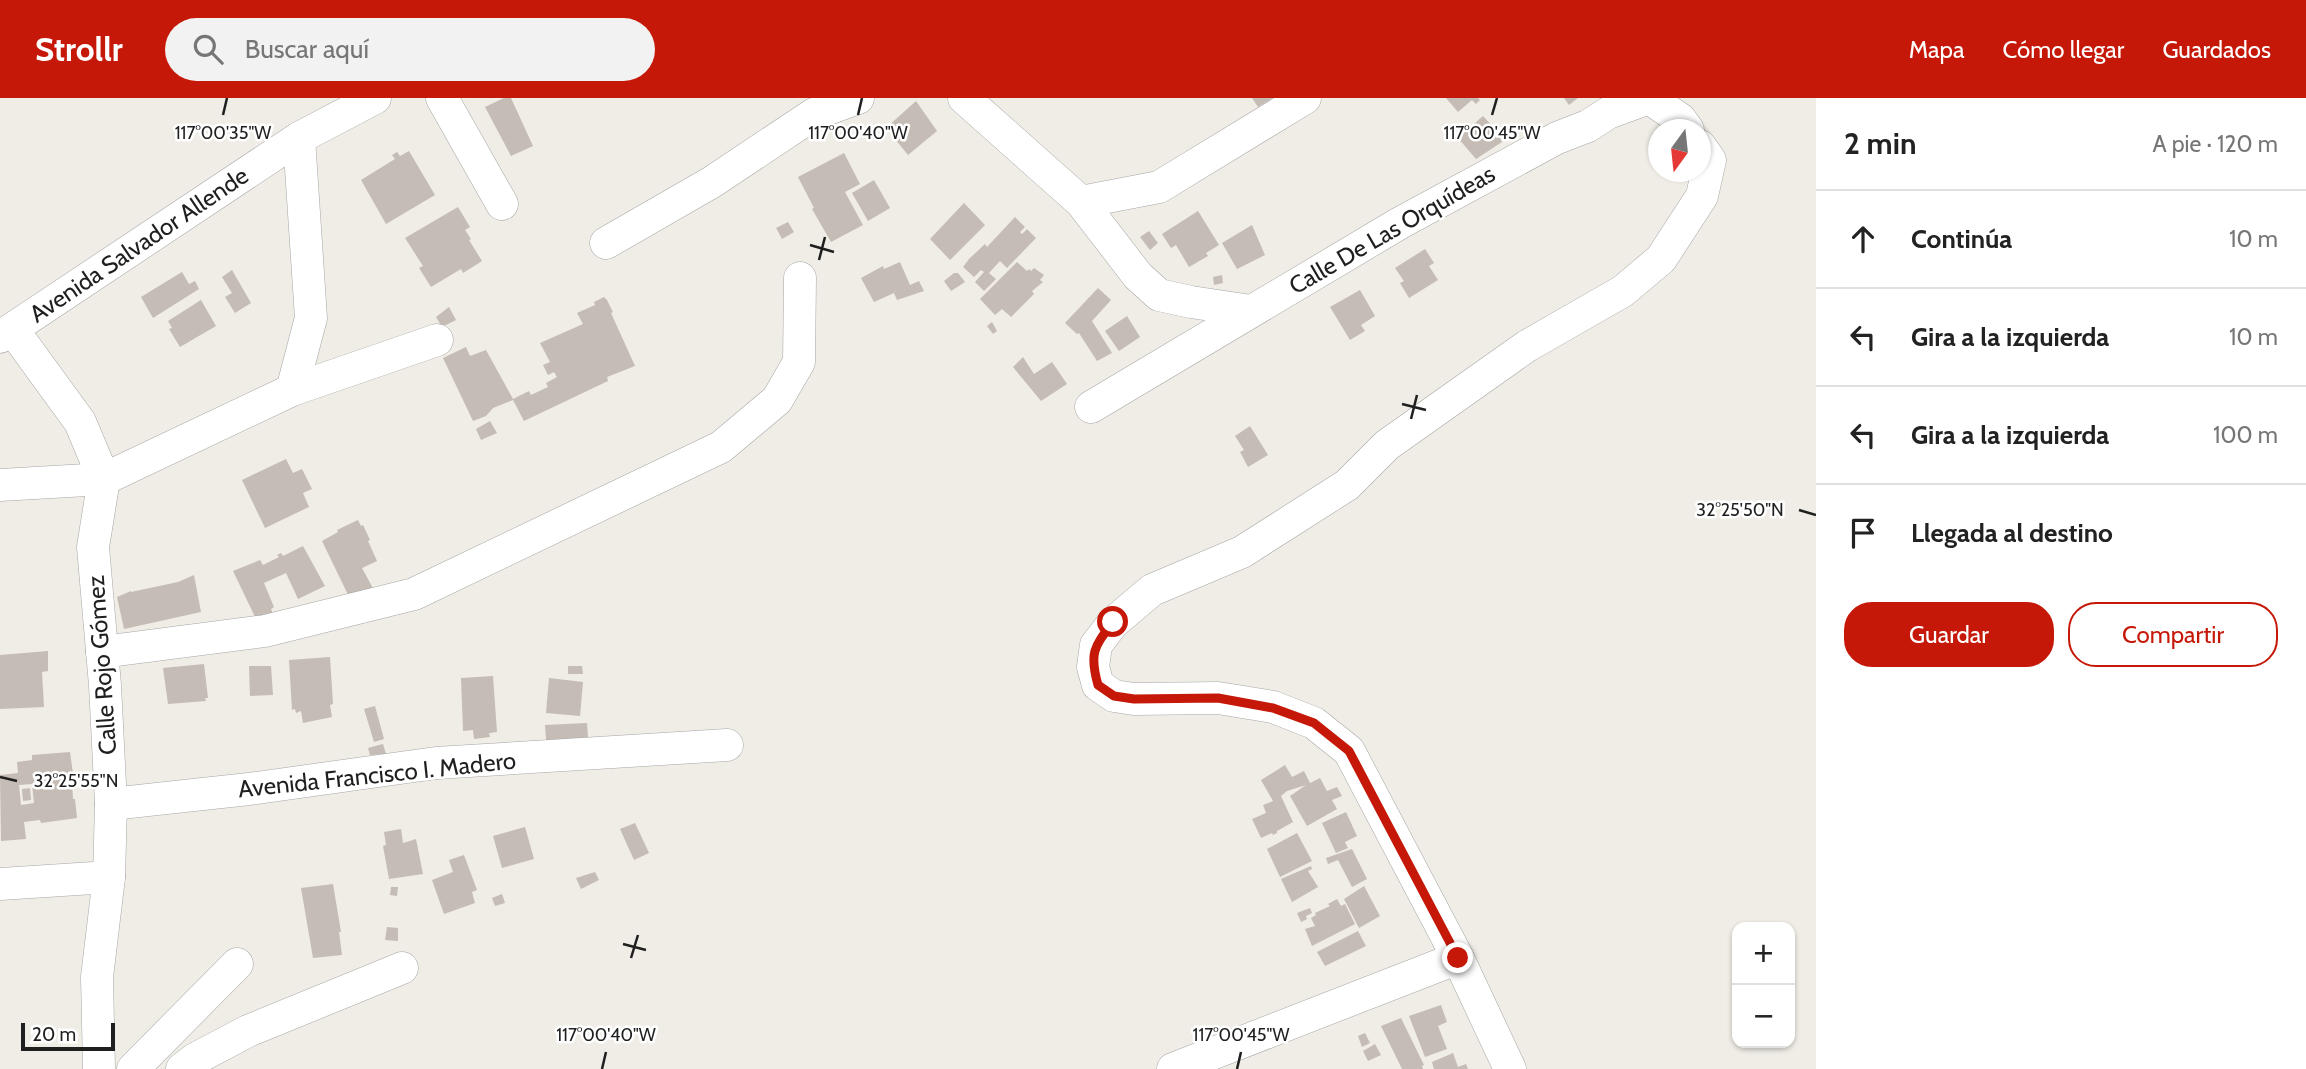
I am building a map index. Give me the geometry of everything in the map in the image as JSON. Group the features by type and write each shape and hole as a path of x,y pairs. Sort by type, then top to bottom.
{"street":[{"name":"Avenida Salvador Allende","path":"6,333 299,138 375,98"},
{"path":"442,98 502,204"},
{"path":"606,243 712,182 812,106 858,98"},
{"path":"964,98 1081,202 1138,276 1159,295 1251,311"},
{"path":"1081,202 1159,187 1305,98"},
{"name":"Calle De Las Orquídeas","path":"1091,407 1400,223 1557,138 1588,126 1608,113 1649,98 1680,119"},
{"path":"292,390 311,318 299,138"},
{"path":"1510,1069 1458,958 1349,751 1314,723 1273,708 1218,698 1134,699 1114,696 1098,685 1093,667 1096,645 1113,622 1152,590 1242,552 1346,485 1387,445 1527,346 1623,291 1661,259 1702,196 1705,182"},
{"path":"102,652 265,631 414,594 721,447 776,400 799,362 800,278"},
{"path":"6,333 80,422 104,479"},
{"path":"0,485 104,479 292,390 437,340"},
{"name":"Calle Rojo Gómez","path":"99,1069 97,977 109,877 111,804 93,547 104,479"},
{"name":"Avenida Francisco I. Madero","path":"111,804 250,789 436,763 727,745"},
{"path":"0,884 109,877"},
{"path":"1174,1069 1458,958"},
{"path":"133,1069 237,964"},
{"path":"182,1069 195,1059 248,1031 402,968"}],"building":[{"path":"504,98 511,98 533,146 511,156 485,107"},
{"path":"1252,98 1273,98 1258,107"},
{"path":"1446,98 1480,100 1476,104 1472,100 1458,112"},
{"path":"1564,98 1578,98 1569,105"},
{"path":"916,101 937,131 908,155 886,128"},
{"path":"1483,116 1496,130 1502,142 1476,159 1458,138"},
{"path":"409,151 435,195 386,224 361,180 395,159 392,155 397,152 400,156"},
{"path":"844,153 860,184 845,192 863,225 831,242 798,177"},
{"path":"874,180 890,208 868,221 852,193"},
{"path":"964,203 985,225 950,260 930,239"},
{"path":"458,207 470,227 465,230 471,239 469,240 482,261 463,273 461,269 431,287 419,268 423,266 405,238"},
{"path":"1198,211 1219,245 1206,253 1208,256 1189,267 1176,245 1171,248 1162,234"},
{"path":"1015,217 1025,227 1020,232 1022,234 1027,229 1036,238 1007,268 1000,261 989,273 996,279 984,291 975,282 984,272 981,270 974,277 963,267 985,244 987,247"},
{"path":"788,222 794,232 782,239 776,228"},
{"path":"1252,225 1265,255 1237,269 1222,243"},
{"path":"1149,231 1158,243 1150,250 1140,237"},
{"path":"1425,249 1434,263 1429,266 1438,280 1409,298 1400,283 1404,281 1395,268"},
{"path":"900,262 910,285 919,281 924,291 897,300 894,293 874,302 861,278 883,266 884,269"},
{"path":"1017,262 1027,271 1034,268 1044,275 1040,280 1043,282 1011,317 1002,309 995,315 980,299"},
{"path":"232,270 251,303 235,313 225,297 232,293 222,277"},
{"path":"182,272 189,284 195,281 199,289 153,318 141,297"},
{"path":"958,273 965,282 951,291 944,281"},
{"path":"1222,275 1223,283 1214,285 1213,277"},
{"path":"1098,288 1111,300 1092,321 1112,353 1097,361 1079,333 1065,323"},
{"path":"1360,290 1375,316 1361,325 1365,331 1350,340 1330,307"},
{"path":"604,297 635,366 607,377 608,381 524,421 513,400 493,408 486,416 473,421 443,358 466,347 470,356 486,350 513,399 529,391 531,395 548,387 546,383 557,377 554,372 548,375 543,365 550,362 540,343 583,324 577,313 595,305 594,302"},
{"path":"201,300 216,326 180,347 169,329 172,328 168,321"},
{"path":"449,307 456,320 442,327 436,317"},
{"path":"1127,316 1140,337 1119,351 1105,331"},
{"path":"992,322 997,331 993,334 987,326"},
{"path":"1023,357 1034,374 1052,362 1067,384 1041,401 1013,367"},
{"path":"490,421 497,433 481,440 476,429"},
{"path":"1250,426 1268,455 1248,467 1240,452 1244,450 1235,436"},
{"path":"286,459 293,473 302,469 312,489 303,493 309,507 265,528 242,480"},
{"path":"358,520 370,540 368,541 377,561 362,568 375,592 352,603 322,541"},
{"path":"303,546 325,586 298,599 286,573 264,583 274,607 271,609 273,614 257,621 233,571 260,560 263,565 279,557 277,555 281,553 283,556"},
{"path":"194,575 201,612 124,629 117,597 131,591 178,582"},
{"path":"48,651 48,671 42,672 44,707 0,709 0,655"},
{"path":"330,657 332,717 303,723 301,711 296,713 295,709 292,710 289,660"},
{"path":"204,664 208,698 205,698 206,701 168,704 163,668"},
{"path":"249,666 271,666 273,695 250,696"},
{"path":"568,666 582,666 583,674 568,674"},
{"path":"493,676 497,732 489,733 490,737 474,739 473,730 463,731 461,678"},
{"path":"549,678 583,682 580,716 546,713"},
{"path":"375,706 384,739 374,742 364,709"},
{"path":"587,723 589,751 547,753 545,725"},
{"path":"383,744 386,754 370,755 368,748"},
{"path":"70,752 77,818 41,823 40,820 24,822 26,839 1,841 0,775 18,773 17,762 32,760 32,755","holes":["32,784 34,803 21,805 19,785"]},
{"path":"1285,765 1292,777 1304,771 1310,783 1320,778 1327,791 1337,787 1342,796 1332,800 1337,809 1307,826 1290,796 1306,785 1287,791 1281,796 1293,822 1273,835 1272,833 1261,838 1252,819 1266,813 1263,805 1273,801 1261,780"},
{"path":"30,788 31,800 23,801 22,789"},
{"path":"1346,812 1357,836 1345,842 1348,848 1336,853 1322,823"},
{"path":"635,823 649,853 634,860 620,829"},
{"path":"525,827 534,859 502,868 493,836"},
{"path":"401,829 403,843 416,839 423,874 389,879 383,846 386,845 384,832"},
{"path":"1297,833 1312,861 1280,877 1267,849"},
{"path":"1352,849 1367,879 1352,887 1338,860 1328,864 1326,858"},
{"path":"464,855 477,890 472,892 475,903 444,914 432,880 453,872 449,860"},
{"path":"1311,866 1312,869 1308,871 1318,887 1292,902 1281,879"},
{"path":"595,872 599,880 581,889 576,878"},
{"path":"333,884 342,955 313,958 301,888"},
{"path":"1364,886 1380,916 1359,928 1344,899"},
{"path":"391,887 398,887 397,896 390,895"},
{"path":"502,894 505,903 495,906 492,898"},
{"path":"1337,899 1341,906 1345,904 1355,924 1312,946 1305,929 1315,926 1311,918 1315,913 1330,906 1328,904"},
{"path":"1310,908 1312,913 1301,922 1297,913"},
{"path":"387,927 398,928 398,941 385,940"},
{"path":"1358,931 1366,946 1325,966 1317,952"},
{"path":"1441,1005 1447,1022 1438,1026 1447,1049 1425,1057 1409,1016"},
{"path":"1401,1018 1424,1065 1423,1069 1402,1069 1381,1026"},
{"path":"1365,1033 1370,1043 1362,1047 1358,1036"},
{"path":"1375,1044 1381,1055 1368,1061 1363,1051"},
{"path":"1453,1053 1458,1067 1466,1064 1468,1069 1434,1069 1432,1062"}],"route":[{"path":"1113,622 1096,645 1093,667 1098,685 1114,696 1134,699 1218,698 1273,708 1314,723 1349,751 1458,958"}]}
